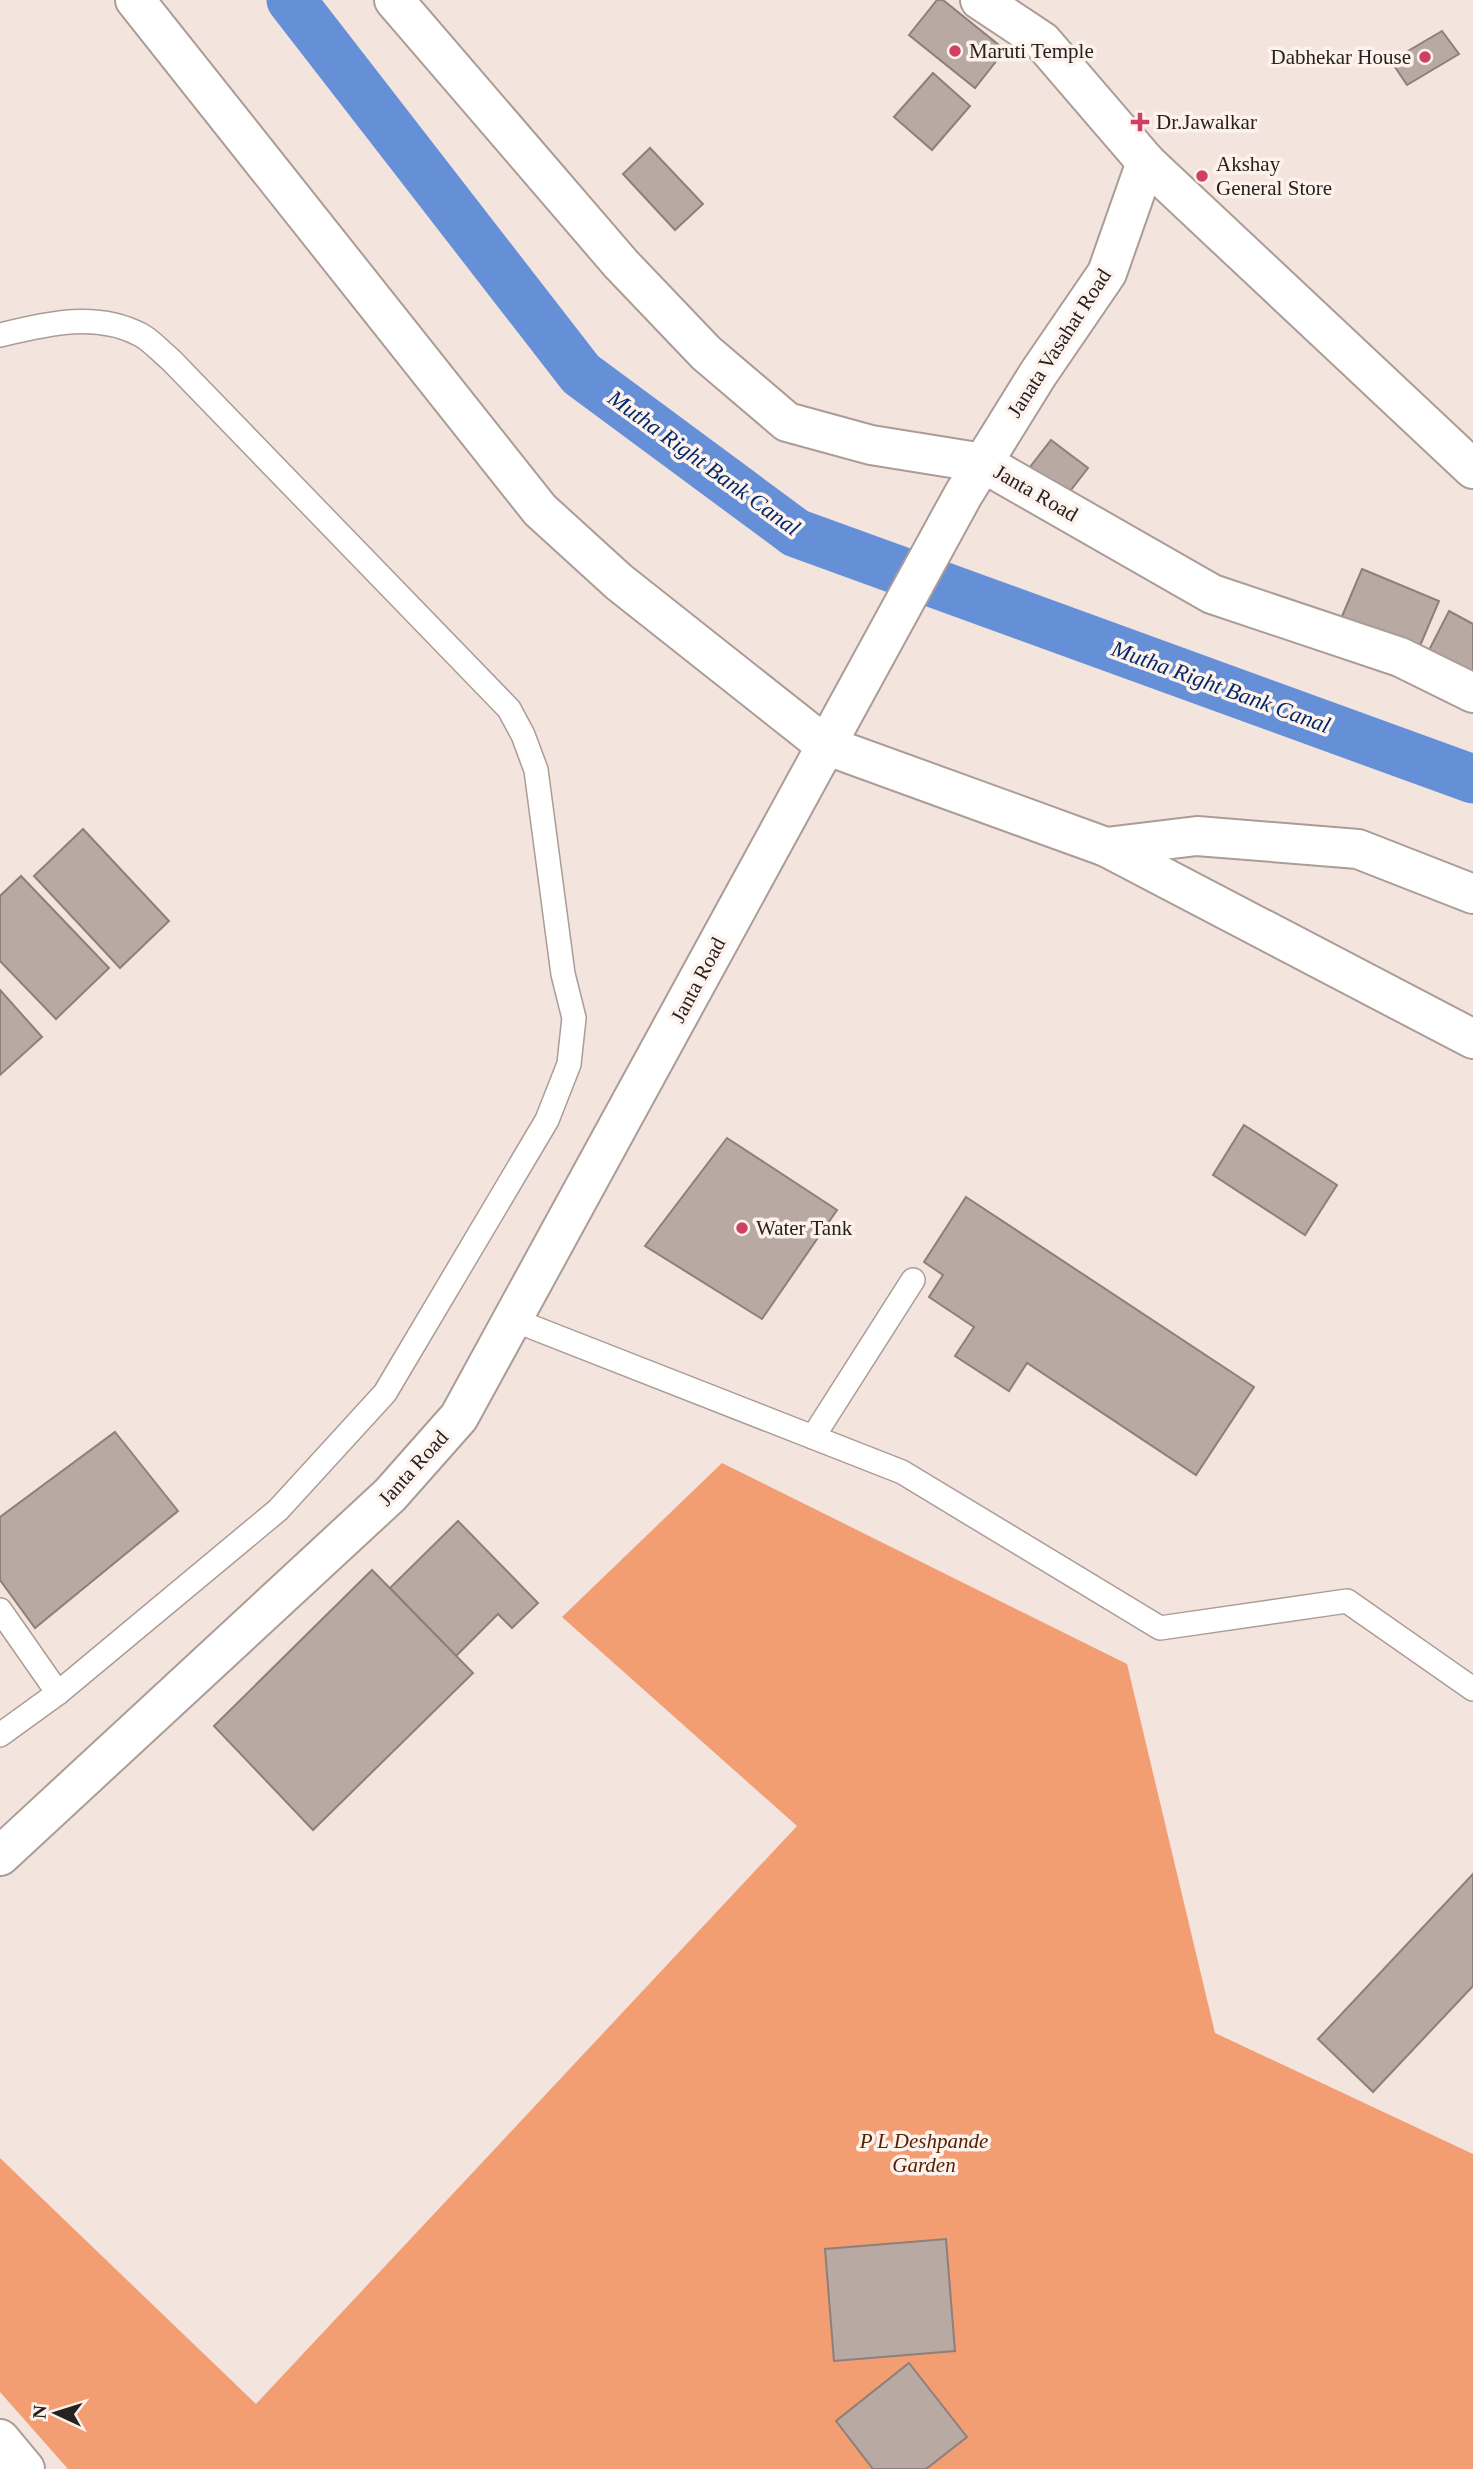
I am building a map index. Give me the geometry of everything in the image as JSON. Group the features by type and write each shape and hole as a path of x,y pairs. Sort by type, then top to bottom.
{"street":[{"path":"135,0 540,510 620,582 825,745 1106,847 1473,1039"},
{"path":"394,0 621,264 706,353 787,422 871,445 983,463"},
{"path":"980,0 1042,41 1146,162 1473,468"},
{"name":"Janata Vasahat Road","path":"983,463 1038,374 1107,274 1146,162"},
{"name":"Janta Road","path":"0,1856 390,1495 459,1417 845,708 983,463 1212,594 1400,657 1473,693"},
{"path":"1106,847 1197,836 1358,849 1473,894"},
{"path":"0,2439 25,2469"}],"lane":[{"path":"0,335 53,322 99,322 141,335 171,360 509,709 523,734 536,771 563,974 574,1017 569,1064 547,1120 384,1393 278,1510 58,1693 0,1735"},
{"path":"813,1437 913,1280"},
{"path":"514,1320 902,1472 1160,1628 1347,1601 1473,1689"},
{"path":"0,1611 58,1693"}],"green space":[{"name":"P L Deshpande Garden","path":"722,1463 1127,1664 1215,2033 1473,2154 1473,2469 68,2469 0,2392 0,2158 256,2404 797,1826 562,1617"}],"building":[{"path":"937,0 943,0 1005,50 975,88 909,35"},
{"name":"Dabhekar House","path":"1442,31 1459,54 1407,85 1391,61"},
{"path":"933,73 970,106 932,150 894,117"},
{"path":"650,148 703,204 675,230 623,174"},
{"path":"1051,440 1088,468 1067,495 1030,467"},
{"path":"1362,569 1439,601 1417,653 1340,621"},
{"path":"1449,611 1473,624 1473,678 1427,654"},
{"path":"83,829 169,921 120,968 34,876"},
{"path":"21,876 109,968 56,1019 0,961 0,896"},
{"path":"0,990 42,1037 0,1075"},
{"path":"1244,1125 1337,1185 1305,1235 1213,1175"},
{"name":"Water Tank","path":"727,1138 837,1210 762,1319 645,1246"},
{"path":"966,1197 1254,1387 1196,1475 1027,1363 1009,1391 955,1356 974,1327 929,1297 943,1275 924,1262"},
{"path":"115,1432 178,1511 35,1628 0,1580 0,1517"},
{"path":"458,1521 538,1603 512,1628 498,1614 456,1656 390,1588"},
{"path":"372,1570 473,1673 313,1830 214,1726"},
{"path":"1473,1874 1473,1986 1373,2092 1318,2039"},
{"path":"946,2239 955,2351 834,2361 825,2249"},
{"path":"909,2363 967,2437 926,2469 873,2469 836,2421"}],"waterway":[{"name":"Mutha Right Bank Canal","path":"291,0 581,374 796,533 1473,779"}],"place":[{"name":"Maruti Temple","path":"955,51"},
{"name":"Dabhekar House","path":"1425,57"},
{"name":"Dr.Jawalkar","path":"1140,122"},
{"name":"Akshay General Store","path":"1202,176"},
{"name":"Water Tank","path":"742,1228"}]}
